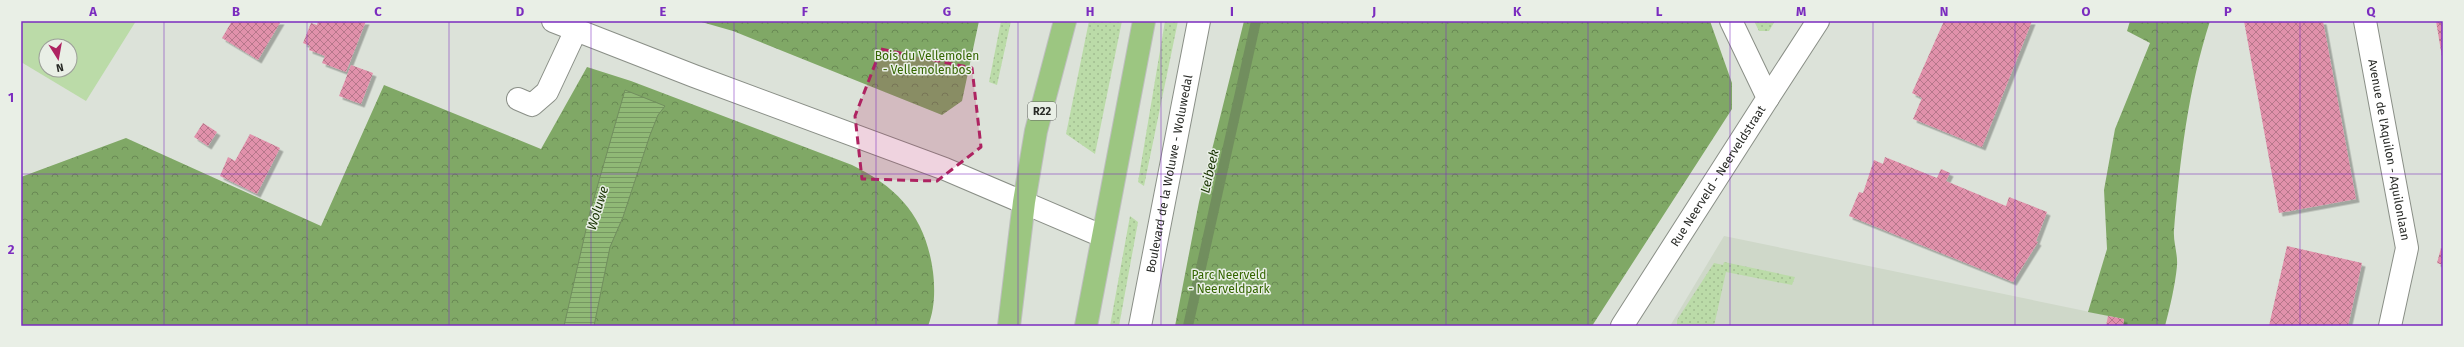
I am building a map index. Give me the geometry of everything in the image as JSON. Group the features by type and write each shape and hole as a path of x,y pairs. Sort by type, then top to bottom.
{"highway":[{"name":"R22","path":"1009,326 1024,202 1036,131 1065,21"},
{"path":"1086,326 1144,21"}],"street":[{"path":"553,21 694,76 900,152 1024,202 1102,236"},
{"name":"Boulevard de la Woluwe - Woluwedal","path":"1140,326 1199,21"},
{"name":"Rue Neerveld - Neerveldstraat","path":"1622,326 1768,98 1731,21"},
{"path":"1768,98 1818,21"},
{"name":"Avenue de l'Aquilon - Aquilonlaan","path":"2365,21 2407,248 2390,326"},
{"path":"518,99 532,105 547,92 576,30"}],"highlighted area":[{"path":"881,49 972,68 981,147 937,181 862,179 855,116"}],"shaded area":[{"path":"21,21 136,21 86,101 48,78 78,78 78,38 38,38 38,72 21,62"},
{"path":"1001,21 1011,21 997,85 989,82"},
{"path":"1089,21 1122,21 1095,154 1066,134"},
{"path":"1165,21 1178,21 1144,186 1138,182"},
{"path":"1754,21 1775,21 1769,31 1759,31"},
{"path":"1130,216 1138,222 1119,326 1110,326"},
{"path":"1724,236 2124,319 2123,326 1670,326"},
{"path":"1724,262 1795,277 1792,285 1726,272 1714,326 1677,326 1677,320 1714,263 1723,265"}],"green space":[{"name":"Bois du Vellemolen - Vellemolenbos","path":"698,21 979,21 962,101 942,115 733,31"},
{"name":"Parc Neerveld - Neerveldpark","path":"1244,21 1710,21 1732,83 1732,109 1592,326 1175,326 1199,202"},
{"path":"2130,21 2210,21 2196,72 2182,151 2174,230 2177,266 2165,326 2123,326 2124,319 2088,312 2107,249 2104,190 2115,129 2150,43 2127,31"},
{"path":"587,67 631,81 852,165 884,184 908,207 917,220 924,236 933,272 934,292 932,313 928,326 21,326 21,177 126,138 321,226 384,85 541,149"}],"water":[{"name":"Woluwe","path":"625,90 665,106 658,115 650,135 623,217 610,247 594,326 564,326 590,212"}],"building":[{"path":"232,21 281,21 258,60 222,38"},
{"path":"318,21 366,21 346,72 322,63 325,56 309,50 310,46 303,43 311,23 317,25"},
{"path":"1944,21 2032,21 1982,147 1913,119 1922,98 1912,93"},
{"path":"2244,21 2323,21 2356,199 2279,213"},
{"path":"2436,21 2443,21 2443,57 2442,57"},
{"path":"351,65 373,73 361,104 339,96"},
{"path":"203,123 217,132 208,146 194,137"},
{"path":"250,134 280,148 257,194 220,176 228,157 235,161"},
{"path":"1885,157 1937,178 1941,169 1950,173 1946,181 2006,206 2009,197 2047,212 2036,241 2038,242 2013,282 1849,216 1859,192 1863,193 1874,160 1883,164"},
{"path":"2287,246 2362,263 2348,326 2269,326"},
{"path":"2441,248 2443,248 2443,265 2437,263"},
{"path":"2108,316 2124,319 2123,326 2106,326"}],"waterway":[{"name":"Leibeek","path":"1188,326 1256,21"}]}
